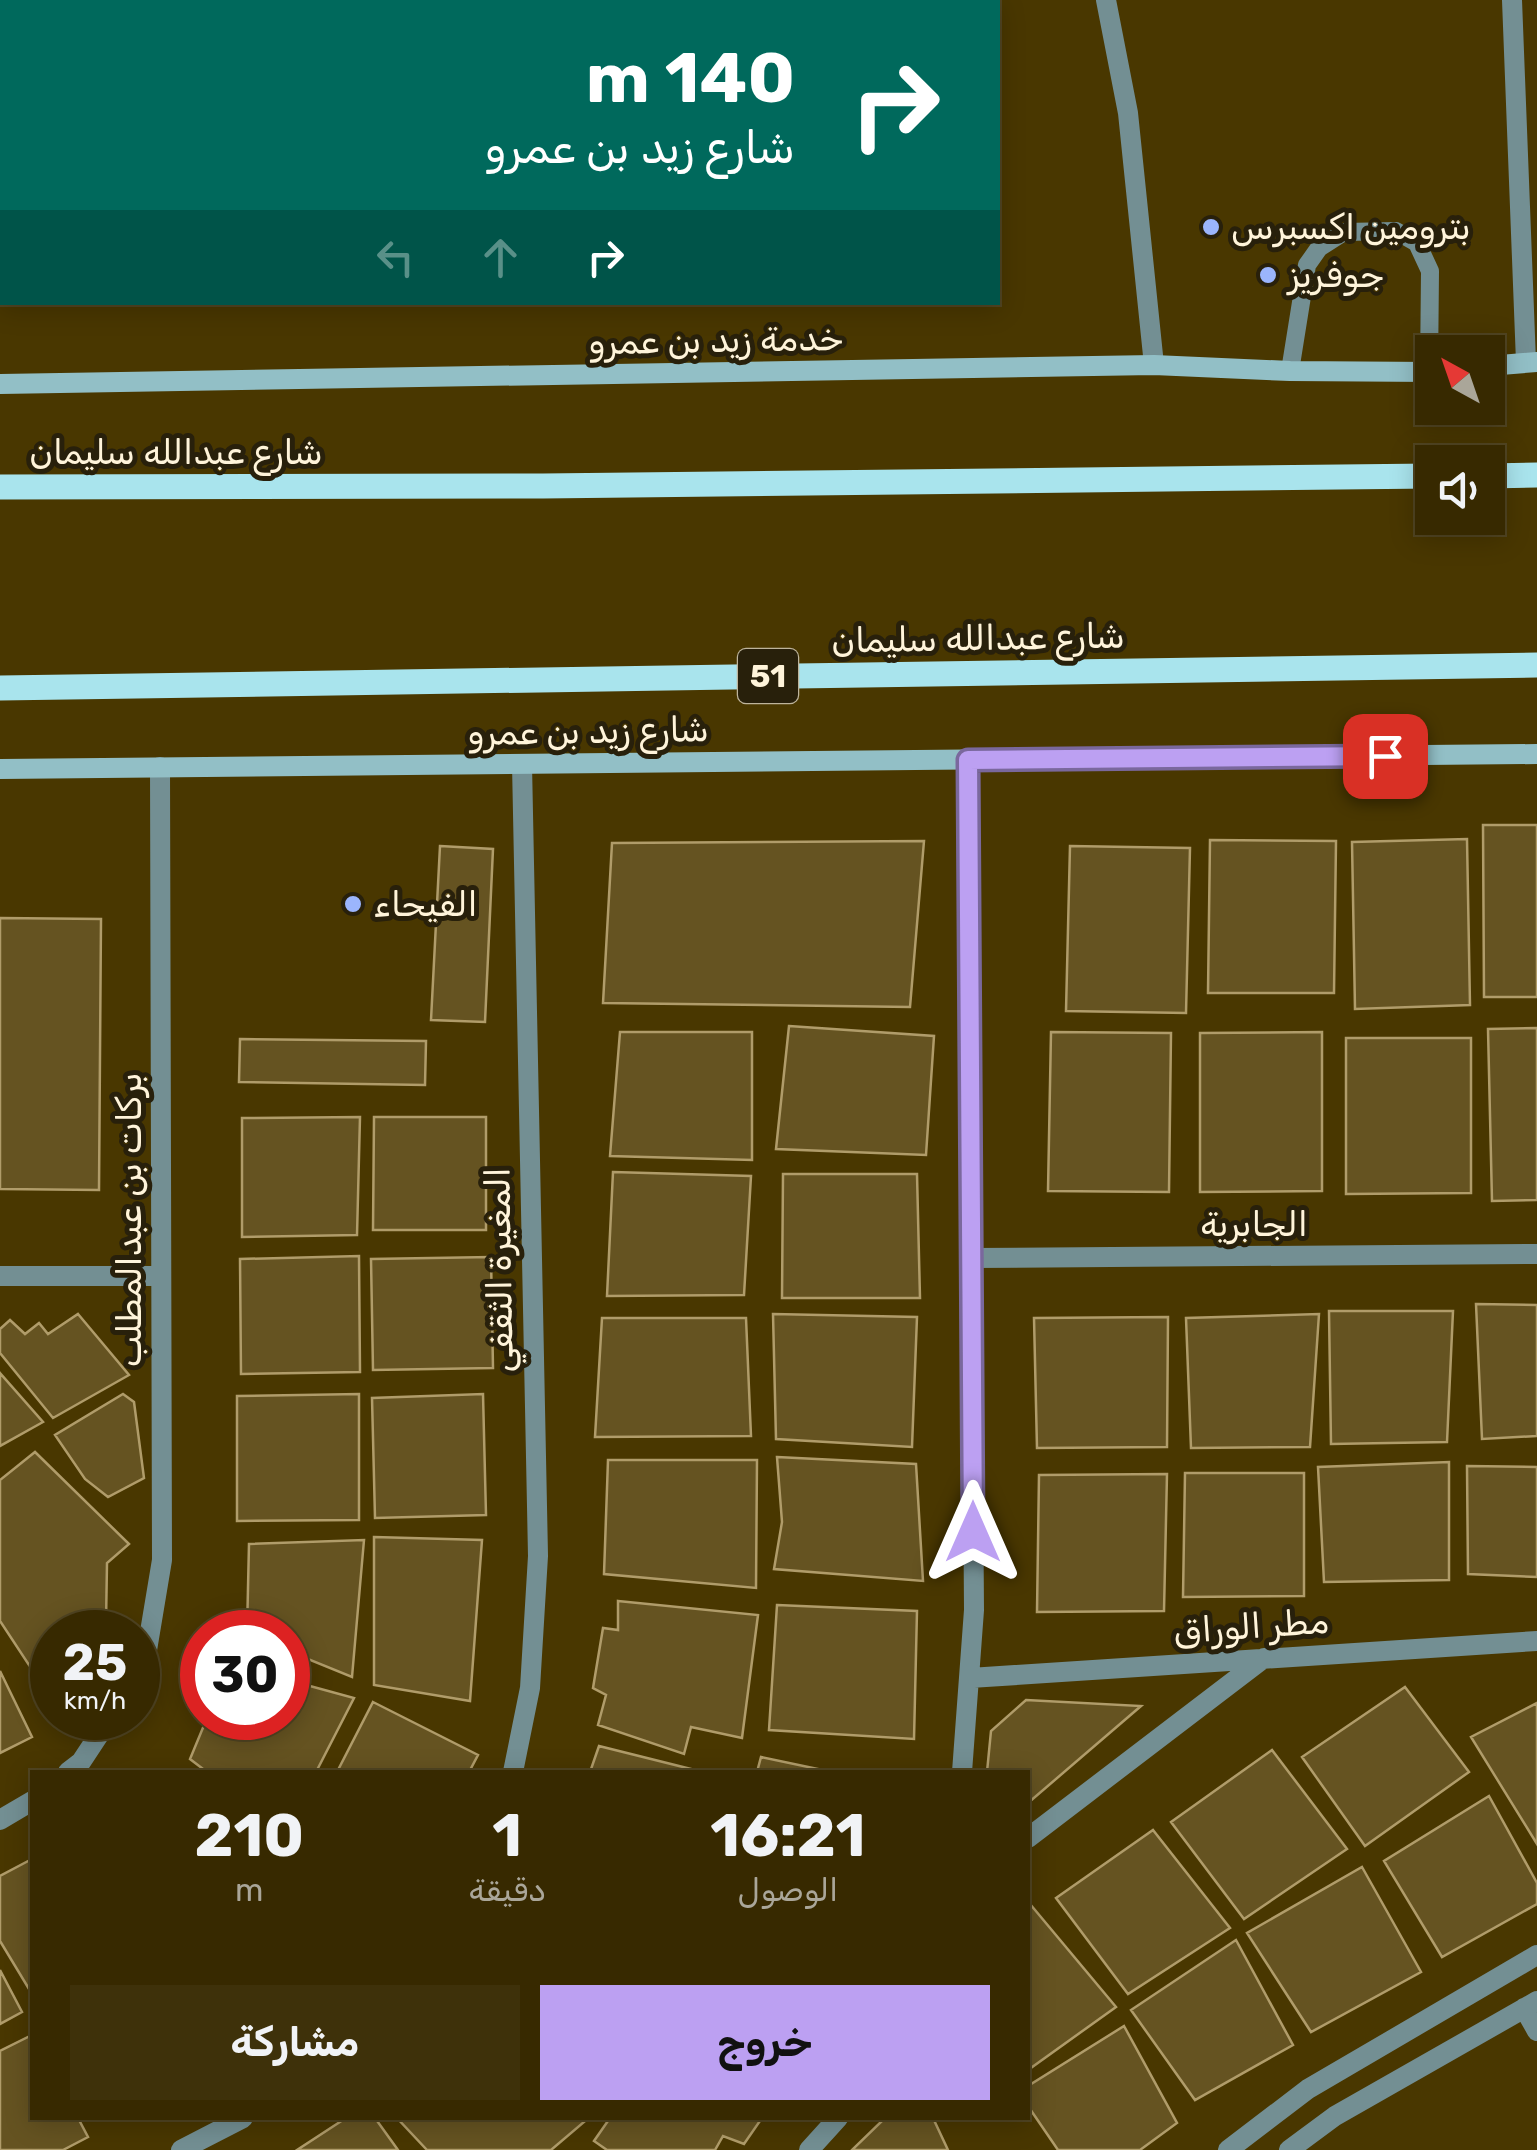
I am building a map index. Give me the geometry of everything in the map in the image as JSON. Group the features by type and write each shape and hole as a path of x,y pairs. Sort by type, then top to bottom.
{"main road":[{"path":"1505,364 1532,362"},
{"name":"خدمة زيد بن عمرو","path":"0,384 1154,365 1415,372"},
{"path":"1505,476 1537,475"},
{"name":"شارع عبدالله سليمان","path":"0,487 543,486 1415,476"},
{"name":"شارع عبدالله سليمان","path":"0,688 1537,665"},
{"name":"شارع زيد بن عمرو","path":"0,769 1537,754"}],"street":[{"path":"1106,0 1128,113 1154,365"},
{"path":"1512,0 1532,362"},
{"path":"962,1770 974,1610 968,760"},
{"name":"المغيرة الثقفي","path":"512,1770 530,1688 538,1556 522,764"},
{"name":"بركات بن عبدالمطلب","path":"154,1610 162,1560 160,767"},
{"name":"الجابرية","path":"971,1258 1537,1254"},
{"path":"0,1276 162,1276"},
{"name":"مطر الوراق","path":"970,1678 1537,1642"},
{"path":"1030,1836 1264,1658"},
{"path":"71,1770 96,1740"},
{"path":"0,1820 30,1802"},
{"path":"1228,2150 1308,2089 1537,1955"},
{"path":"1289,2150 1335,2116 1531,2004 1537,2031"},
{"path":"180,2150 239,2120"},
{"path":"809,2150 836,2120"}],"lane":[{"path":"1290,371 1307,265 1319,248 1344,232 1396,231 1417,243 1430,271 1431,335"}],"building":[{"path":"1483,825 1537,825 1537,997 1484,997"},
{"path":"1467,839 1470,1005 1355,1009 1352,842"},
{"path":"1210,840 1336,841 1334,993 1208,993"},
{"path":"924,841 910,1007 603,1003 612,843"},
{"path":"440,846 493,849 485,1022 431,1020"},
{"path":"1070,846 1190,848 1186,1013 1066,1011"},
{"path":"0,918 101,919 99,1190 0,1189"},
{"path":"789,1026 934,1036 926,1155 776,1149"},
{"path":"1537,1028 1537,1200 1492,1201 1488,1029"},
{"path":"620,1032 752,1032 752,1160 610,1156"},
{"path":"1051,1032 1171,1033 1169,1192 1048,1191"},
{"path":"1322,1032 1322,1191 1200,1192 1200,1033"},
{"path":"1346,1038 1471,1038 1471,1193 1346,1194"},
{"path":"240,1039 426,1041 425,1085 239,1082"},
{"path":"360,1117 357,1235 242,1237 242,1118"},
{"path":"374,1117 486,1117 486,1230 373,1230"},
{"path":"613,1172 751,1176 744,1295 607,1296"},
{"path":"783,1174 917,1174 920,1298 782,1298"},
{"path":"359,1256 360,1372 241,1374 240,1259"},
{"path":"491,1257 493,1368 373,1370 371,1259"},
{"path":"1476,1304 1537,1305 1537,1436 1482,1439"},
{"path":"1329,1311 1453,1311 1447,1442 1331,1444"},
{"path":"78,1314 129,1375 53,1418 0,1353 0,1329 10,1320 25,1334 39,1323 48,1334"},
{"path":"773,1314 917,1317 912,1447 776,1439"},
{"path":"1319,1314 1310,1447 1191,1448 1186,1318"},
{"path":"1168,1317 1167,1447 1037,1448 1034,1318"},
{"path":"602,1318 746,1318 751,1436 595,1437"},
{"path":"0,1373 43,1422 0,1446"},
{"path":"123,1394 134,1402 144,1478 108,1497 85,1479 55,1435"},
{"path":"359,1394 359,1520 237,1521 237,1396"},
{"path":"483,1394 486,1515 375,1518 372,1398"},
{"path":"35,1452 129,1544 107,1563 106,1610 30,1610 30,1667 0,1621 0,1480"},
{"path":"777,1457 916,1464 923,1581 774,1569 782,1522"},
{"path":"608,1460 757,1460 756,1588 604,1574"},
{"path":"1449,1462 1449,1580 1324,1582 1318,1467"},
{"path":"1467,1466 1537,1467 1537,1577 1468,1574"},
{"path":"1185,1473 1304,1473 1304,1596 1183,1597"},
{"path":"1167,1474 1164,1611 1037,1612 1039,1475"},
{"path":"374,1537 482,1540 470,1701 374,1685"},
{"path":"364,1540 352,1677 310,1660 310,1610 248,1610 249,1544"},
{"path":"618,1601 758,1615 742,1738 691,1727 684,1754 598,1725 606,1695 593,1688 603,1628 618,1630"},
{"path":"777,1605 917,1611 914,1739 769,1730"},
{"path":"0,1671 30,1738 0,1753"},
{"path":"310,1686 354,1698 317,1770 204,1770 190,1759 198,1740 310,1740"},
{"path":"1405,1687 1469,1772 1365,1846 1302,1757"},
{"path":"1026,1700 1141,1706 1030,1801 1030,1770 987,1770 991,1731"},
{"path":"373,1702 478,1755 470,1770 338,1770"},
{"path":"1537,1703 1537,1844 1471,1737"},
{"path":"599,1746 695,1770 591,1770"},
{"path":"1272,1750 1347,1849 1244,1919 1171,1822"},
{"path":"761,1757 823,1770 758,1770"},
{"path":"1489,1796 1537,1883 1537,1904 1442,1957 1384,1861"},
{"path":"1153,1830 1230,1928 1128,1994 1056,1898"},
{"path":"30,1860 30,1991 0,1941 0,1876"},
{"path":"1362,1867 1421,1972 1311,2032 1247,1933"},
{"path":"1030,1904 1116,2007 1030,2069"},
{"path":"1236,1940 1293,2045 1195,2100 1131,2010"},
{"path":"0,1970 22,2012 0,2024"},
{"path":"1124,2026 1177,2123 1140,2150 1058,2150 1030,2109 1030,2085"},
{"path":"30,2036 30,2120 79,2120 88,2137 63,2150 0,2150 0,2051"},
{"path":"343,2120 376,2120 398,2150 297,2150"},
{"path":"399,2120 584,2122 551,2150 427,2150"},
{"path":"609,2120 761,2120 744,2144 723,2136 715,2150 607,2150 594,2141"},
{"path":"883,2120 934,2120 948,2150 852,2150"}],"place":[{"name":"بترومين اكسبرس","path":"1211,227"},
{"name":"جوفريز","path":"1268,275"},
{"name":"الفيحاء","path":"353,904"}],"route":[{"path":"973,1532 968,760 1385,756"}]}
